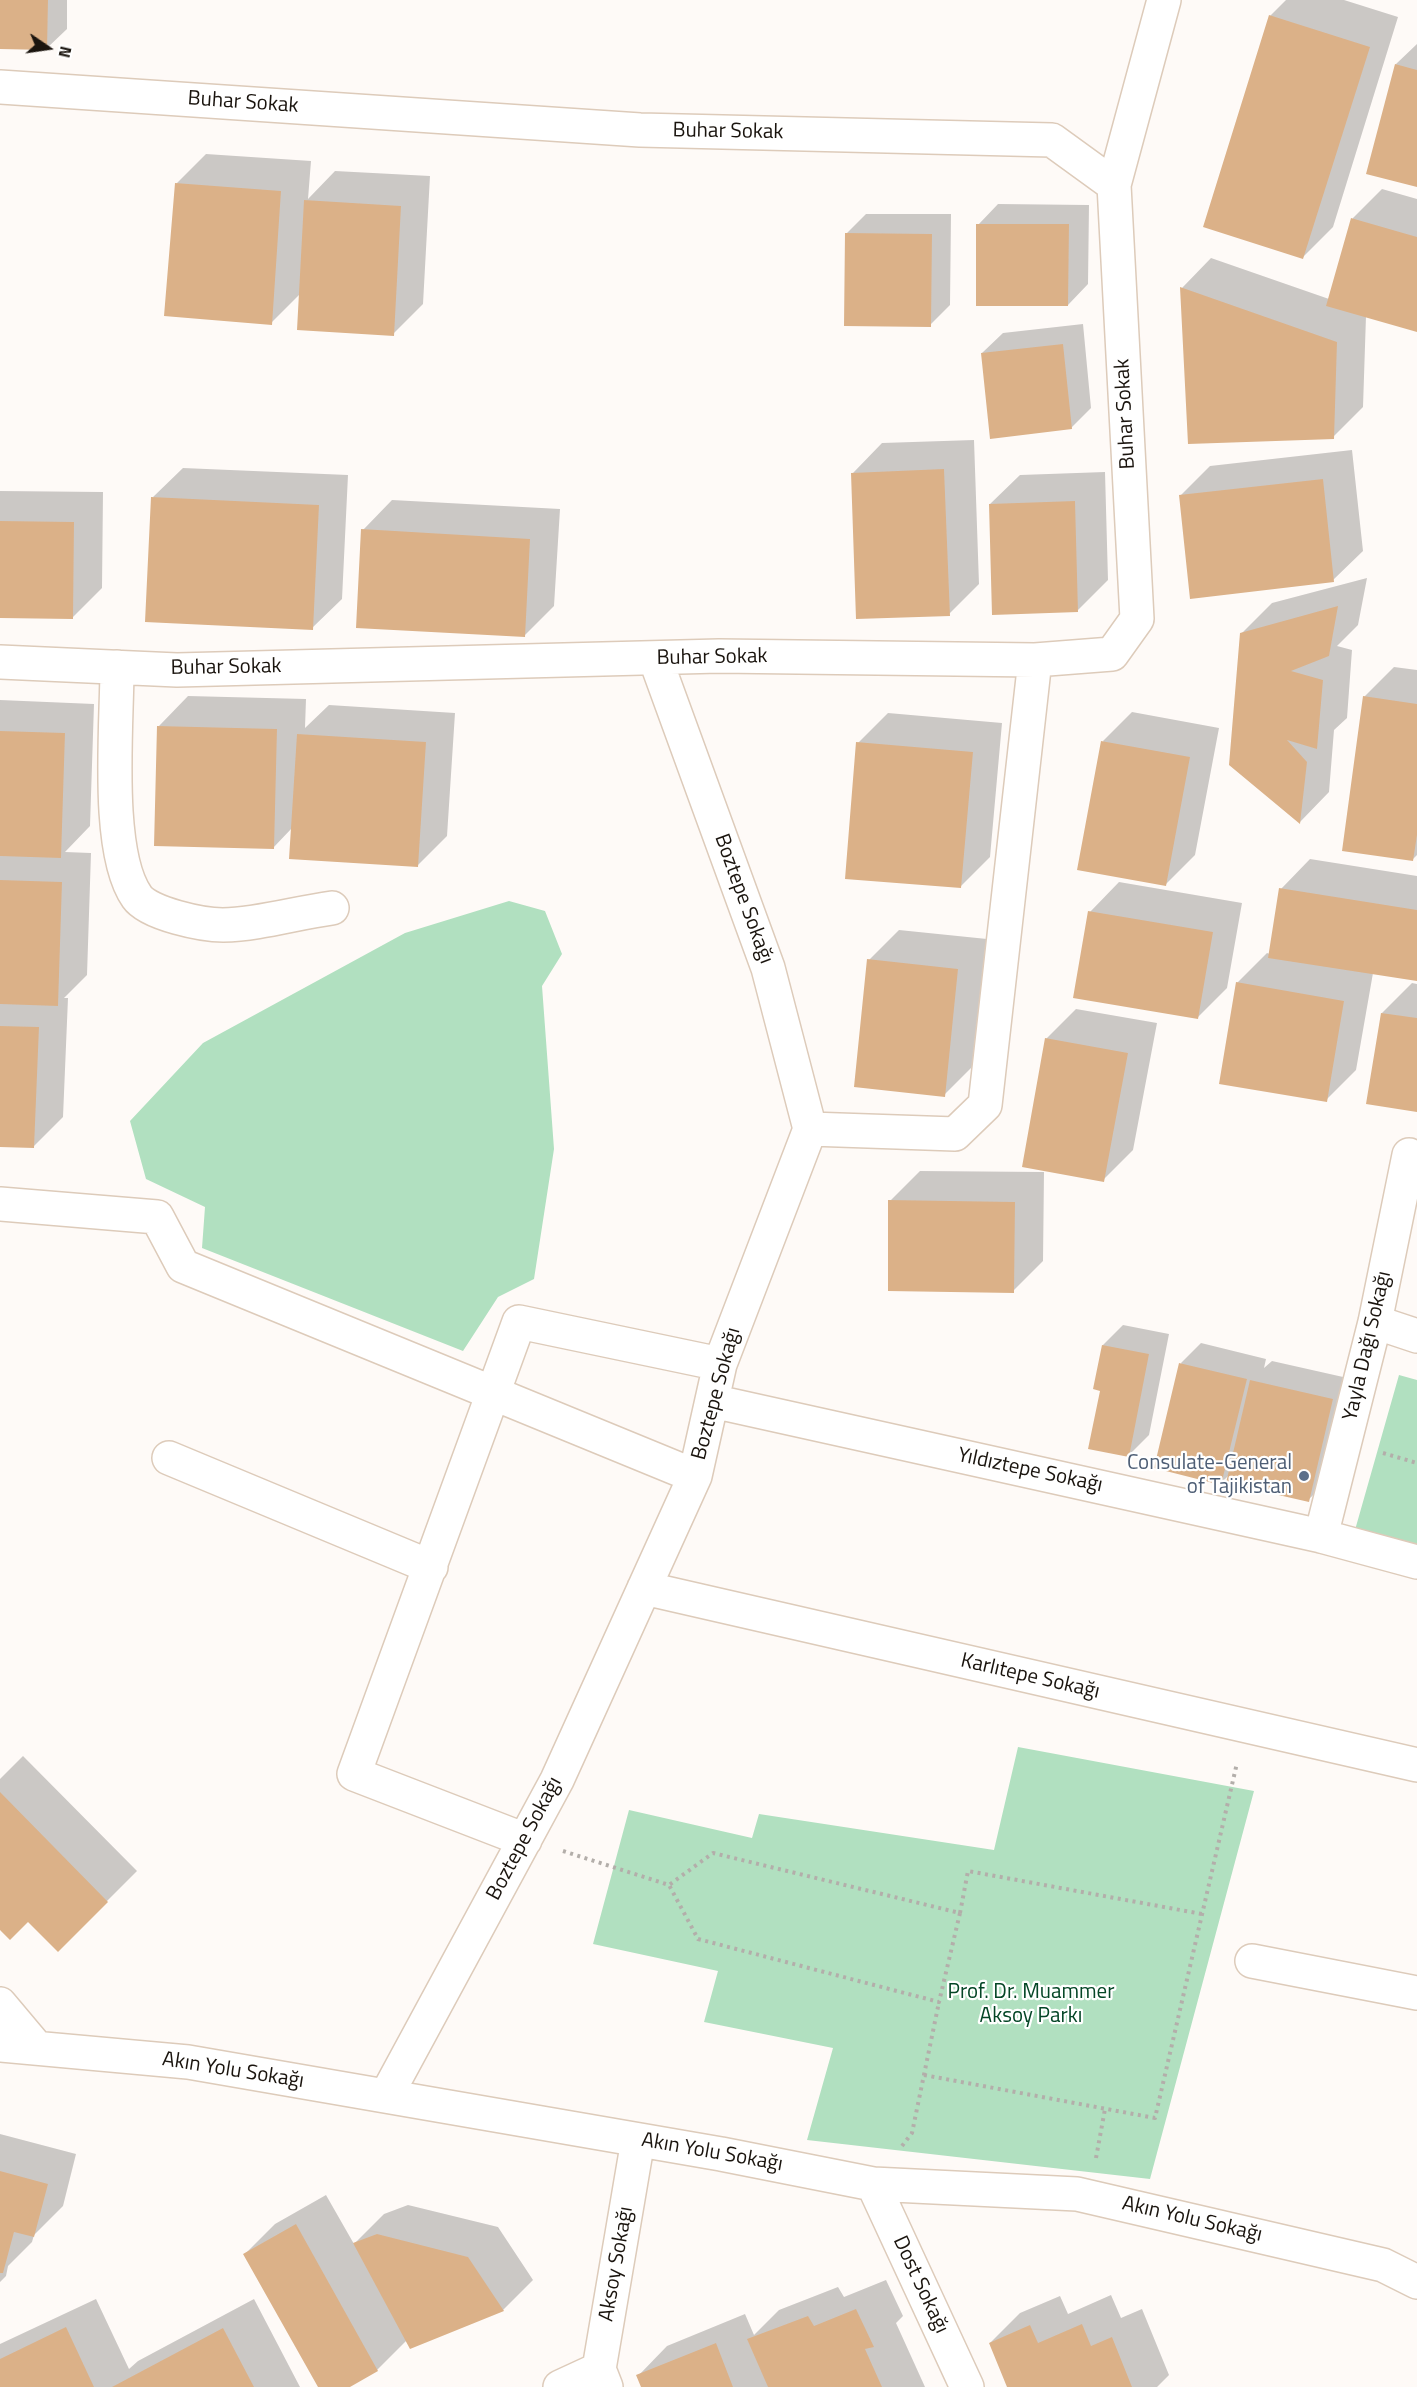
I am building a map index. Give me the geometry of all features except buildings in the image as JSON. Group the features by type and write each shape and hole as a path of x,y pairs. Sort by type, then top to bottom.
{"street":[{"path":"1114,185 1164,0"},
{"name":"Buhar Sokak","path":"0,87 640,130 1052,140 1114,185 1137,619 1112,654 1035,660 655,658 177,670 0,662"},
{"name":"Boztepe Sokağı","path":"386,2096 557,1780 695,1476 720,1364 810,1129 768,968 655,658"},
{"path":"810,1129 955,1134 985,1105 1035,660"},
{"path":"117,667 116,813 119,847 124,871 138,899 155,910 221,925 281,919 332,908"},
{"name":"Yayla Dağı Sokağı","path":"1322,1536 1375,1322 1409,1155"},
{"path":"0,1204 157,1217 183,1266 695,1476"},
{"path":"525,1840 354,1774 495,1394 519,1322 720,1364"},
{"path":"1375,1322 1417,1336"},
{"name":"Yıldıztepe Sokağı","path":"712,1401 1322,1536 1417,1562"},
{"path":"168,1458 431,1567"},
{"name":"Karlıtepe Sokağı","path":"644,1588 1417,1765"},
{"path":"1252,1961 1417,1993"},
{"path":"0,2004 37,2048"},
{"name":"Akın Yolu Sokağı","path":"0,2045 188,2062 638,2140 873,2184 1088,2196 1383,2265 1414,2270"},
{"name":"Aksoy Sokağı","path":"602,2378 638,2140"},
{"name":"Dost Sokağı","path":"873,2184 967,2387"},
{"path":"560,2387 602,2378"}],"path":[{"path":"924,2075 1155,2118 1245,1726"},
{"path":"525,1840 669,1885 698,1939 939,2002"},
{"path":"669,1885 713,1853 960,1913"},
{"path":"873,2184 912,2133 968,1871 1202,1914"},
{"path":"1088,2196 1105,2109"}],"green space":[{"path":"509,901 545,911 562,954 542,986 554,1149 534,1279 498,1297 463,1351 202,1248 205,1207 146,1179 130,1121 203,1043 405,933"},
{"path":"1399,1375 1417,1380 1417,1548 1355,1530"},
{"name":"Prof. Dr. Muammer Aksoy Parkı","path":"1018,1747 1254,1791 1150,2179 807,2140 833,2048 704,2022 718,1971 593,1944 629,1810 752,1838 759,1814 994,1850"}],"place":[{"name":"Consulate-General of Tajikistan","path":"1304,1476"}]}
